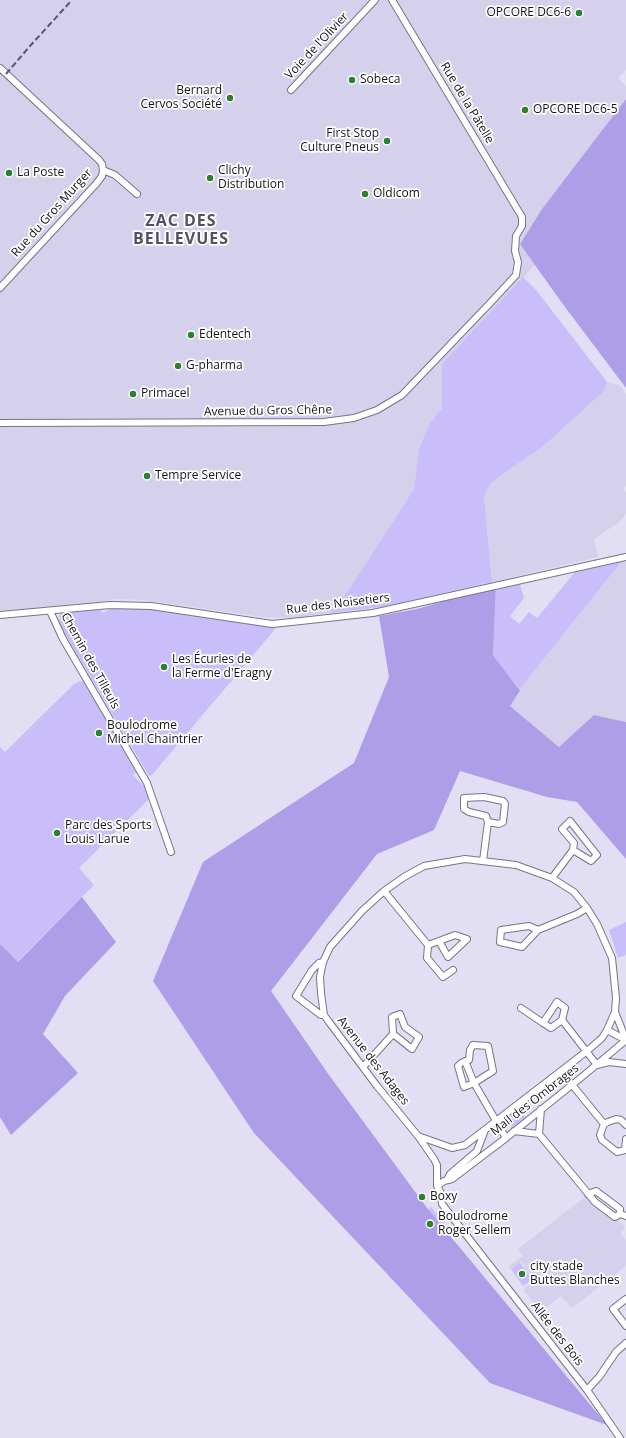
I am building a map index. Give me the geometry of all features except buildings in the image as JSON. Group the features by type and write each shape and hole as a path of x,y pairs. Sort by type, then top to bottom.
{"street":[{"name":"Voie de l'Olivier","path":"291,90 375,0"},
{"name":"Rue de la Pâtelle","path":"392,0 522,217"},
{"name":"Rue du Gros Murger","path":"0,68 99,160 102,164 103,170 96,184 0,288"},
{"name":"Rue du Gros Murger","path":"103,170 115,175 137,194"},
{"name":"Avenue du Gros Chêne","path":"0,423 330,422 354,418 377,410 402,395 516,275 518,262 515,251 515,243 516,236 522,226 522,217"},
{"name":"Rue des Noisetiers","path":"0,615 110,604 151,606 272,624 373,613 626,557"},
{"name":"Chemin des Tilleuls","path":"50,611 63,639 147,783 171,852"},
{"path":"483,861 488,822 486,816 469,812 464,809 464,798 484,797 503,801 505,804 503,822 499,824 488,822"},
{"path":"552,878 573,850 574,844 562,829 570,821 597,855 591,861 573,850"},
{"name":"Avenue des Adages","path":"437,1186 437,1165 434,1159 418,1136 324,1015 320,977 323,962 330,947 362,911 384,891 404,877 424,866 440,863 465,859 516,865 552,878 574,892 598,924 612,958 616,998 615,1012"},
{"path":"384,891 428,944 427,958 443,977 453,970"},
{"path":"538,930 529,926 501,930 500,942 522,947 538,930 577,914 587,908"},
{"path":"428,944 439,941"},
{"path":"323,962 319,963 312,970 296,996 321,1015 324,1015"},
{"path":"522,1008 551,1028 562,1020 564,1008 557,1002 544,1023"},
{"path":"615,1012 626,1040"},
{"name":"Mail des Ombrages","path":"418,1136 452,1148 465,1145 602,1038 615,1012"},
{"path":"363,1067 394,1034 392,1017 400,1014 405,1027 419,1037 412,1049 394,1034"},
{"path":"562,1020 598,1064 609,1062 626,1064"},
{"path":"607,1030 626,1040"},
{"name":"Mail des Ombrages","path":"437,1186 447,1180 452,1179 506,1138 626,1040"},
{"path":"473,1045 488,1046 493,1071 474,1083 464,1087 458,1066 461,1063 470,1060 470,1050 473,1045"},
{"path":"465,1061 474,1083 506,1138"},
{"path":"561,1071 604,1124"},
{"path":"539,1134 541,1109"},
{"path":"626,1125 621,1120 616,1119 604,1124 600,1135 602,1140 617,1152 625,1150 626,1139"},
{"path":"447,1180 450,1174 477,1152 486,1129"},
{"path":"514,1130 539,1134 588,1194 595,1202 615,1217 623,1215 620,1209 596,1191 588,1194"},
{"name":"Allée des Bois","path":"437,1186 442,1204 587,1390 620,1438"},
{"path":"626,1299 613,1308 623,1316 626,1326"},
{"path":"587,1390 599,1377 616,1352 626,1343"}],"shaded area":[{"path":"0,0 626,0 626,70 618,78 626,86 626,99 542,209 520,243 535,265 442,364 442,408 430,423 419,449 414,489 350,588 330,613 291,618 263,617 143,600 114,599 100,602 0,612"},
{"path":"626,99 626,388 520,244 542,209"},
{"path":"523,277 537,291 607,382 604,391 542,447 490,484 484,497 492,582 381,607 330,613 350,588 414,489 419,449 430,423 442,408 442,364"},
{"path":"607,382 620,385 626,394 626,486 623,489 626,492 626,514 618,523 594,539 598,557 492,582 484,497 490,484 604,391"},
{"path":"626,560 626,722 594,715 560,747 510,706 520,692 519,690 622,561"},
{"path":"622,561 519,690 493,655 496,590 520,584 524,598 510,616 519,624 529,612 537,618 576,571"},
{"path":"496,586 493,655 520,691 510,706 559,747 594,715 626,722 626,859 577,802 547,797 460,771 434,830 377,854 271,991 329,1075 427,1208 607,1425 490,1383 254,1133 153,981 203,862 354,763 389,677 379,616 417,609"},
{"name":"Les Écuries de la Ferme d'Eragny","path":"150,607 276,628 152,775 149,776 59,624 60,613 100,610 103,613 110,609"},
{"name":"Parc des Sports Louis Larue","path":"84,680 138,771 133,775 149,792 150,798 79,868 94,885 17,962 0,944 0,747 5,752 74,684"},
{"path":"82,897 116,942 65,996 43,1034 78,1073 11,1135 0,1117 0,944 18,962"},
{"path":"626,922 626,955 618,958 609,930"},
{"path":"519,1107 526,1118 512,1129 509,1115"},
{"path":"586,1196 625,1226 621,1234 626,1240 626,1266 572,1308 561,1296 541,1311 523,1290 534,1280 521,1261 510,1269 509,1266 523,1256 518,1249"},
{"name":"Boulodrome Roger Sellem","path":"431,1207 448,1227 429,1242 412,1221"},
{"name":"city stade Buttes Blanches","path":"520,1262 533,1280 523,1286 511,1269"}],"railway":[{"path":"6,74 72,0"}],"place":[{"name":"OPCORE DC6-6","path":"579,13"},
{"name":"Sobeca","path":"352,80"},
{"name":"Bernard Cervos Société","path":"230,98"},
{"name":"OPCORE DC6-5","path":"525,110"},
{"name":"First Stop Culture Pneus","path":"387,141"},
{"name":"La Poste","path":"9,173"},
{"name":"Clichy Distribution","path":"210,178"},
{"name":"Oldicom","path":"365,194"},
{"name":"Edentech","path":"191,335"},
{"name":"G-pharma","path":"178,366"},
{"name":"Primacel","path":"133,394"},
{"name":"Tempre Service","path":"147,476"},
{"name":"Les Écuries de la Ferme d'Eragny","path":"164,667"},
{"name":"Boulodrome Michel Chaintrier","path":"99,733"},
{"name":"Parc des Sports Louis Larue","path":"57,833"},
{"name":"Boxy","path":"422,1197"},
{"name":"Boulodrome Roger Sellem","path":"430,1224"},
{"name":"city stade Buttes Blanches","path":"522,1274"}],"district":[{"name":"ZAC DES BELLEVUES","path":"181,230"}]}
